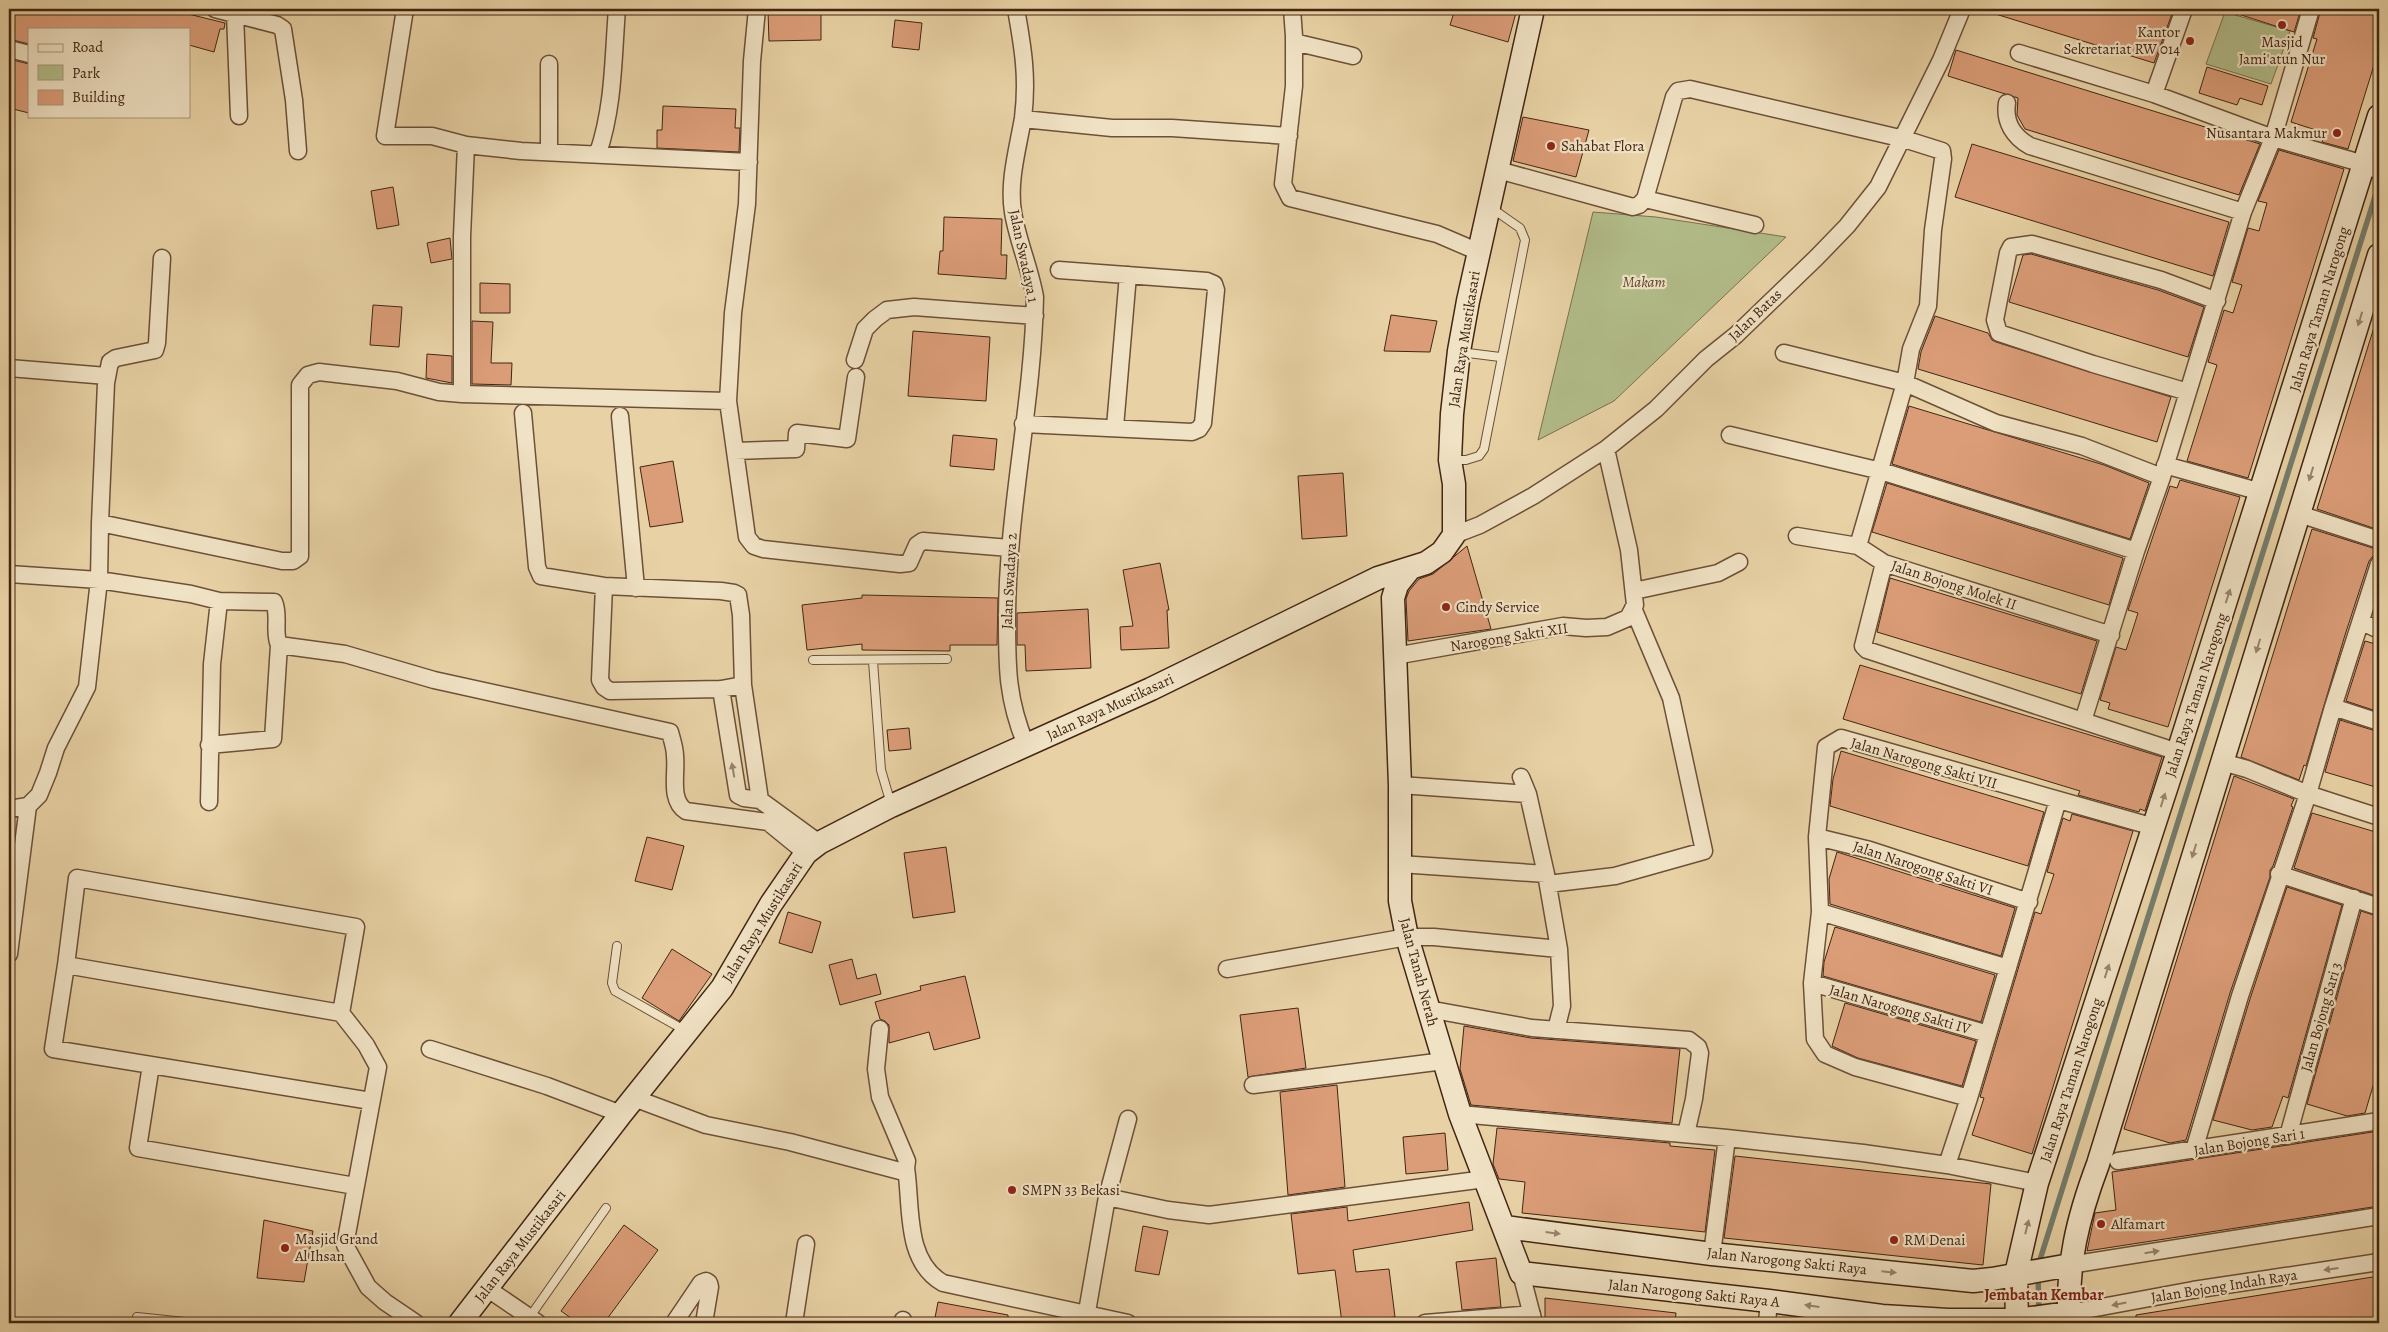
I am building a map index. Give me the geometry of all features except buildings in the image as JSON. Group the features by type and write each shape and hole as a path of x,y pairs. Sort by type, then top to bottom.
{"street":[{"path":"405,9 386,136 432,136 466,145 548,152 749,162"},
{"path":"598,153 610,112 613,90 617,9"},
{"path":"758,9 752,61 747,204 733,313 728,401 747,538 754,546 763,549 900,564 909,563 917,544 924,541 1010,548"},
{"name":"Jalan Swadaya 1","path":"1016,9 1026,68 1022,119 1017,140 1013,184 1013,212 1030,270 1035,297 1035,316 1024,419"},
{"path":"1292,9 1294,86 1282,184 1290,198 1436,234 1479,252"},
{"name":"Jalan Raya Mustikasari","path":"460,1323 628,1106 688,1032 734,970 771,904 813,848 891,806 1151,689 1378,578 1409,570 1426,563 1442,552 1454,535 1454,484 1450,460 1452,414 1459,351 1533,9"},
{"name":"Jalan Batas","path":"1454,535 1480,525 1533,496 1606,449 1656,409 1706,359 1736,335 1848,226 1878,187 1904,138 1941,60 1962,9"},
{"path":"2154,94 2184,9"},
{"path":"2083,721 2136,551 2164,471 2243,212 2273,138 2311,9"},
{"path":"240,116 227,11 277,25 283,29 294,100 298,151"},
{"path":"1294,42 1353,56"},
{"path":"9,50 28,54"},
{"path":"2020,53 2154,94 2273,138 2372,167"},
{"path":"548,64 548,152"},
{"path":"1498,170 1634,208 1645,199 1674,97 1678,92 1690,89 1904,138 1942,151 1944,159 1934,230 1928,306 1911,350 1905,383 1858,546"},
{"path":"2007,103 2008,123 2022,141 2030,146 2243,212"},
{"name":"Jalan Raya Taman Narogong","path":"2022,1321 2024,1272 2037,1183 2154,828 2261,492 2372,167 2379,116"},
{"path":"1022,119 1112,128 1172,128 1289,136"},
{"path":"462,394 462,236 466,145"},
{"path":"1645,199 1755,225"},
{"path":"2188,392 2092,364 1999,333 1995,320 2008,253 2011,247 2032,244 2161,280 2217,300"},
{"path":"2065,1317 2063,1266 2098,1164 2379,255"},
{"path":"9,809 28,806 39,795 56,748 87,687 98,580 107,376 112,359 155,350 162,258"},
{"path":"1024,419 1192,432 1199,429 1202,423 1216,290 1214,284 1208,280 1059,270"},
{"path":"1115,427 1128,275"},
{"path":"855,360 865,329 887,310 914,307 1035,316"},
{"path":"1784,353 1905,383 1996,423 2082,446 2164,471 2261,492"},
{"path":"9,368 107,376"},
{"path":"100,523 282,561 293,561 300,556 301,552 300,385 304,378 319,372 397,381 439,392 462,394 728,401"},
{"path":"735,451 796,449 797,433 848,439 856,377"},
{"path":"524,413 539,573 543,577 604,586 737,594 741,615 743,685 760,800"},
{"path":"620,416 636,588"},
{"name":"Jalan Swadaya 2","path":"1024,419 1007,589 1006,672 1014,712 1026,746"},
{"path":"1730,435 1881,471 2136,551"},
{"path":"1400,864 1547,879 1615,876 1704,851 1671,698 1633,608 1635,605 1629,550 1606,449"},
{"path":"2299,514 2379,540"},
{"name":"Jalan Bojong Molek II","path":"1798,536 1858,546 1884,564 2111,635"},
{"path":"1634,591 1718,574 1740,562"},
{"path":"1884,564 1863,646 1867,650 2178,752"},
{"path":"2194,1150 2279,874 2308,794 2333,707 2362,622 2379,564"},
{"name":"Jalan Tanah Nerah","path":"1409,570 1397,585 1393,598 1400,785 1400,901 1407,937 1460,1114 1505,1227 1521,1273"},
{"path":"9,574 98,580 191,594 219,601 274,602 277,608 277,640 279,645 273,739 209,745"},
{"path":"604,586 600,680 606,689 721,689 743,685"},
{"path":"209,802 212,664 219,601"},
{"name":"Narogong Sakti XII","path":"1395,656 1563,626 1607,627 1628,618 1633,608"},
{"path":"2362,622 2379,630"},
{"path":"279,645 345,654 434,680 670,732 675,754 676,799 679,807 686,811 768,822 813,848"},
{"path":"721,689 737,792 744,798 760,800 813,848"},
{"path":"2333,707 2379,722"},
{"name":"Jalan Narogong Sakti VII","path":"1969,1098 1856,1067 1825,1054 1815,1039 1812,983 1820,912 1817,837 1826,747 1841,738 2154,828"},
{"path":"2222,762 2247,769 2308,794 2379,817"},
{"path":"1521,777 1528,794 1547,879 1559,949 1562,1006 1556,1030"},
{"path":"1400,785 1528,794"},
{"path":"1947,1165 2029,902 2058,800"},
{"path":"9,954 28,806"},
{"name":"Jalan Narogong Sakti VI","path":"1817,837 1870,850 2029,902"},
{"path":"2279,874 2379,907"},
{"path":"341,1013 356,927 77,878 53,1049 371,1101"},
{"name":"Jalan Bojong Sari 3","path":"2288,1136 2354,898"},
{"path":"1820,912 2008,968"},
{"path":"1227,969 1407,937 1434,937 1559,949"},
{"path":"66,966 341,1013 366,1045 378,1067 344,1245 368,1287 385,1302 416,1323"},
{"name":"Jalan Narogong Sakti IV","path":"1812,983 1988,1034"},
{"path":"1428,1009 1532,1028 1689,1040 1698,1047 1700,1053 1686,1134"},
{"path":"880,1029 876,1068 880,1097 907,1161 906,1168 914,1245 924,1266 943,1283 1085,1318 1128,1323"},
{"path":"430,1049 547,1086 706,1125 790,1142 900,1172 906,1168"},
{"path":"1253,1085 1444,1061"},
{"path":"151,1065 138,1148 355,1186"},
{"path":"1460,1114 1727,1138 1947,1165 2037,1183"},
{"name":"Jalan Bojong Sari 1","path":"2118,1161 2288,1136 2378,1117"},
{"path":"1085,1318 1107,1197 1128,1119"},
{"path":"1712,1254 1727,1138"},
{"path":"1107,1197 1168,1210 1208,1215 1485,1179"},
{"path":"2063,1266 2379,1216"},
{"name":"Jalan Narogong Sakti Raya","path":"1505,1227 1712,1254 1973,1281 2063,1266"},
{"path":"794,1323 806,1244"},
{"name":"Jalan Bojong Indah Raya","path":"2065,1317 2193,1290 2379,1262"},
{"path":"1425,1323 1533,1319 1521,1273"},
{"name":"Jalan Narogong Sakti Raya A","path":"1521,1273 1892,1316 1948,1320 2022,1321 2065,1317"},
{"path":"674,1323 701,1283 706,1282 710,1283 710,1287 704,1323"},
{"path":"488,1289 530,1321"},
{"path":"1767,1323 1769,1301"}],"lane":[{"path":"1450,460 1466,460 1479,456 1484,449 1489,431 1500,357 1525,240 1520,228 1489,206"},
{"path":"1459,351 1500,357"},
{"path":"813,660 947,659"},
{"path":"873,661 881,770 891,806"},
{"path":"617,946 612,983 615,992 688,1032"},
{"path":"530,1321 606,1208"},
{"path":"137,1317 195,1323"}],"green space":[{"path":"2225,12 2290,31 2271,84 2206,64"},
{"name":"Makam","path":"1593,212 1656,217 1786,237 1614,401 1538,440"}],"waterway":[{"path":"2038,1266 2379,184"},
{"path":"2038,1275 2039,1311"}],"place":[{"name":"Masjid Jami'atun Nur","path":"2282,25"},
{"name":"Kantor Sekretariat RW 014","path":"2190,41"},
{"name":"Nusantara Makmur","path":"2337,133"},
{"name":"Sahabat Flora","path":"1551,146"},
{"name":"Cindy Service","path":"1446,607"},
{"name":"SMPN 33 Bekasi","path":"1012,1190"},
{"name":"Alfamart","path":"2101,1224"},
{"name":"RM Denai","path":"1894,1240"},
{"name":"Masjid Grand Al Ihsan","path":"285,1248"}],"district":[{"name":"Jembatan Kembar","path":"2044,1295"}]}
